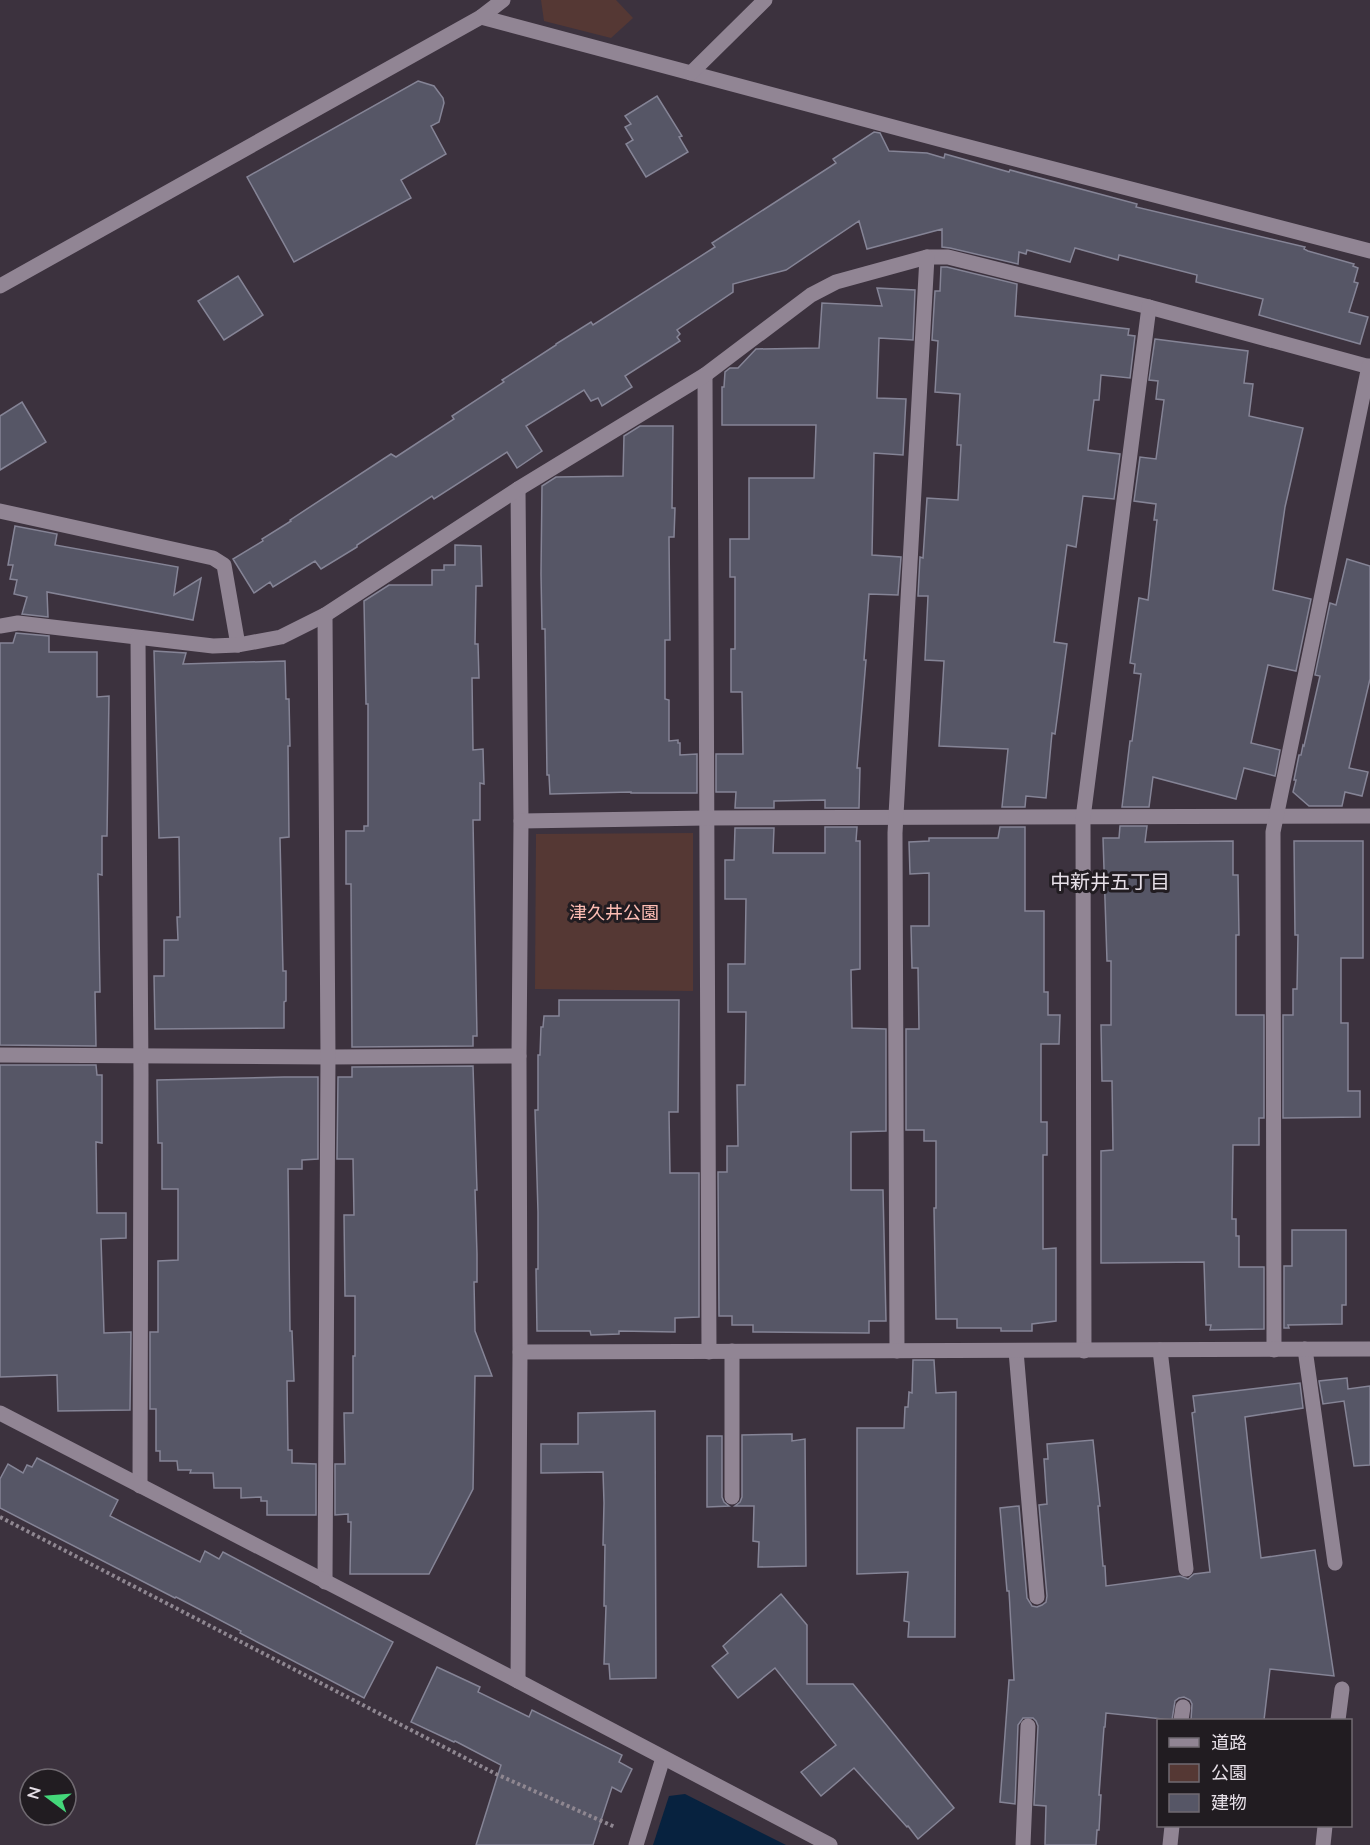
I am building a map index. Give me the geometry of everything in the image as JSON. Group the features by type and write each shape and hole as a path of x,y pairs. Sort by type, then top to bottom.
{"street":[{"path":"0,286 481,17 503,0"},
{"path":"691,73 765,0"},
{"path":"481,17 1370,251"},
{"path":"897,1351 896,833 927,257"},
{"path":"0,626 18,623 213,646 238,645 280,637 325,615 518,489 705,375 811,295 836,282 927,257 948,257 1369,367 1273,832 1274,1350"},
{"path":"1084,1351 1083,818 1149,308"},
{"path":"705,375 709,1352"},
{"path":"518,489 521,820 518,1681"},
{"path":"0,511 213,558 224,565 238,645"},
{"path":"325,615 328,1057 325,1582"},
{"path":"138,638 141,1056 140,1486"},
{"path":"521,820 1370,816"},
{"path":"0,1055 519,1056"},
{"path":"1305,1349 1335,1563"},
{"path":"520,1352 1370,1349"},
{"path":"1160,1350 1186,1569"},
{"path":"732,1351 732,1497"},
{"path":"1016,1351 1037,1597"},
{"path":"0,1413 830,1845"},
{"path":"1338,1719 1342,1689"},
{"path":"1023,1845 1028,1726"},
{"path":"637,1841 663,1758"},
{"path":"1170,1845 1172,1827"},
{"path":"1323,1845 1325,1827"}],"path":[{"path":"0,1516 495,1774 637,1841"}],"green space":[{"path":"541,0 616,0 633,18 611,38 544,21"},
{"name":"津久井公園","path":"693,833 693,991 535,989 536,834"}],"water":[{"path":"685,1794 786,1845 653,1845 669,1796"}],"building":[{"path":"418,81 434,86 443,98 444,103 439,122 431,126 446,154 401,180 411,198 294,262 247,177"},
{"path":"657,96 682,136 679,137 688,152 646,177 626,144 633,140 625,127 631,124 625,116"},
{"path":"874,132 880,133 889,151 927,153 944,158 945,154 1137,204 1136,207 1305,247 1304,249 1308,251 1354,264 1353,266 1358,268 1354,282 1358,283 1349,312 1368,317 1360,344 1259,315 1263,299 1196,282 1197,275 1119,255 1118,260 1075,248 1070,262 1027,250 1026,254 1019,252 1018,264 942,247 942,229 867,249 859,221 786,270 733,284 733,292 677,330 680,334 677,337 680,341 625,376 632,387 602,406 598,398 591,401 584,390 526,426 542,451 517,468 507,452 434,499 432,496 321,569 315,561 273,587 270,582 254,593 233,559 391,454 396,457 454,419 452,416 556,344 591,322 593,325 715,247 712,243 836,163 833,159"},
{"path":"941,267 1017,284 1015,316 1129,329 1128,335 1135,336 1130,378 1101,375 1099,400 1094,400 1088,450 1120,454 1114,499 1083,496 1076,547 1067,545 1054,642 1067,644 1055,734 1052,733 1046,798 1026,796 1025,807 1002,807 1008,749 939,746 944,661 925,660 928,596 918,596 927,498 958,500 961,445 957,445 960,394 935,392 938,341 932,340 935,291 940,291"},
{"path":"238,276 263,315 224,340 198,301"},
{"path":"877,288 915,290 913,340 879,338 877,398 906,399 903,455 874,453 872,555 901,557 898,595 869,594 857,768 860,768 859,808 825,808 825,800 774,801 774,808 735,808 736,792 716,792 716,754 743,754 742,692 731,692 731,649 735,649 735,577 730,577 730,539 749,539 749,478 814,478 816,425 722,425 722,387 724,387 725,372 730,368 738,368 756,349 819,348 822,303 882,306"},
{"path":"1155,339 1248,351 1244,383 1253,384 1249,416 1303,428 1285,507 1273,590 1311,599 1296,671 1268,665 1251,743 1280,750 1275,776 1244,768 1236,799 1153,777 1149,807 1122,807 1141,674 1134,673 1135,664 1130,663 1139,598 1148,600 1157,520 1154,520 1156,504 1134,501 1140,457 1156,459 1164,400 1156,399 1158,381 1149,380"},
{"path":"22,402 46,442 0,470 0,416"},
{"path":"640,426 673,426 672,508 675,508 674,537 669,537 670,640 665,640 665,699 669,700 669,741 678,740 680,755 697,754 697,793 550,794 549,775 547,775 545,629 542,629 542,486 556,477 623,476 624,436"},
{"path":"15,526 57,534 55,545 178,567 174,595 201,578 193,620 47,592 48,617 22,614 27,597 14,594 17,580 10,579 13,565 8,565"},
{"path":"455,545 481,546 482,586 476,586 475,644 478,644 479,678 472,678 473,750 483,749 484,784 480,783 480,820 473,820 477,1036 473,1036 473,1046 352,1047 351,884 346,884 346,831 364,831 364,826 368,826 368,704 366,704 364,601 389,585 432,585 432,570 444,570 444,565 455,565"},
{"path":"1347,559 1370,566 1370,679 1349,768 1368,772 1362,796 1345,792 1342,806 1309,806 1293,792 1296,780 1294,780 1320,676 1315,675 1330,603 1336,605"},
{"path":"16,633 49,636 49,652 97,652 97,697 109,696 107,836 102,836 102,875 98,874 100,992 95,992 96,1046 0,1045 0,643 13,643"},
{"path":"154,651 186,653 183,664 285,661 290,746 288,746 289,837 280,838 283,971 286,971 284,1028 155,1029 154,976 164,976 164,940 178,940 177,917 180,917 179,837 159,838"},
{"path":"1120,826 1147,826 1145,842 1233,841 1233,875 1238,875 1239,935 1236,935 1236,1015 1264,1015 1264,1118 1259,1118 1259,1145 1233,1145 1232,1219 1236,1219 1236,1236 1239,1236 1239,1267 1264,1267 1264,1329 1210,1330 1211,1325 1206,1325 1204,1262 1101,1263 1101,1151 1113,1150 1112,1081 1102,1081 1101,1025 1111,1025 1111,961 1107,961 1103,838 1119,838"},
{"path":"825,827 857,827 856,841 860,841 860,969 851,970 852,1028 886,1029 886,1131 851,1132 851,1190 883,1190 886,1321 869,1321 869,1333 753,1332 753,1325 732,1325 732,1316 719,1316 718,1172 727,1172 727,1146 738,1146 737,1085 745,1085 746,1012 728,1012 728,964 745,964 746,899 725,899 725,860 734,860 735,828 774,828 773,853 825,853"},
{"path":"1000,827 1025,827 1025,911 1044,911 1044,992 1048,992 1048,1015 1060,1015 1059,1044 1041,1044 1041,1122 1047,1122 1047,1155 1043,1155 1043,1249 1056,1248 1056,1321 1032,1324 1032,1331 957,1328 957,1319 936,1319 934,1208 936,1208 936,1141 924,1141 924,1130 906,1130 906,1029 919,1029 918,968 912,968 911,926 929,926 929,873 910,874 909,842 929,841 929,838 998,838"},
{"path":"1294,841 1363,841 1363,958 1341,958 1341,1023 1348,1023 1348,1091 1360,1091 1360,1117 1283,1118 1283,1015 1293,1015 1293,989 1297,989 1298,935 1295,935"},
{"path":"559,1000 679,1000 678,1112 669,1112 670,1173 699,1173 699,1317 675,1318 675,1332 619,1331 619,1334 591,1335 590,1331 537,1331 538,1212 535,1110 538,1110 538,1055 540,1055 541,1027 543,1027 544,1016 559,1016"},
{"path":"0,1065 96,1065 97,1075 102,1075 102,1143 96,1142 97,1213 126,1213 126,1238 101,1239 104,1333 131,1332 130,1410 58,1411 57,1375 0,1377"},
{"path":"473,1066 477,1190 475,1190 477,1282 474,1282 475,1331 492,1376 475,1376 473,1489 429,1574 350,1574 351,1522 348,1522 348,1514 335,1515 335,1464 345,1464 344,1413 353,1413 353,1356 355,1356 355,1296 345,1296 344,1215 354,1215 353,1159 337,1159 338,1077 352,1077 352,1067"},
{"path":"318,1077 318,1159 302,1160 302,1169 288,1169 290,1331 292,1331 294,1381 287,1381 288,1450 292,1450 292,1463 316,1464 316,1515 267,1515 267,1501 261,1501 261,1497 241,1498 241,1488 214,1488 213,1473 190,1473 191,1470 178,1470 177,1461 160,1461 160,1451 156,1451 156,1409 150,1409 150,1332 158,1332 158,1261 178,1260 178,1189 162,1189 162,1143 158,1143 157,1080"},
{"path":"1292,1230 1346,1230 1346,1305 1342,1305 1342,1324 1288,1325 1289,1328 1284,1328 1284,1266 1292,1266"},
{"path":"913,1360 934,1360 936,1393 956,1392 955,1637 908,1637 909,1622 904,1621 908,1572 857,1574 857,1428 904,1428 905,1407 908,1407 909,1392 912,1393"},
{"path":"1347,1378 1348,1389 1370,1386 1370,1465 1354,1466 1344,1401 1323,1404 1319,1381"},
{"path":"1300,1383 1303,1408 1245,1417 1251,1473 1261,1558 1315,1550 1334,1676 1270,1669 1264,1719 1191,1719 1192,1704 1184,1697 1175,1701 1172,1719 1106,1713 1099,1795 1101,1795 1099,1830 1097,1830 1096,1845 1045,1845 1046,1806 1034,1805 1038,1726 1033,1718 1023,1718 1018,1725 1015,1804 1000,1802 1009,1680 1014,1680 1009,1591 1007,1591 1000,1508 1019,1506 1027,1598 1032,1606 1042,1605 1046,1602 1047,1596 1039,1505 1047,1504 1044,1459 1048,1459 1047,1444 1093,1440 1106,1586 1180,1576 1188,1579 1194,1574 1210,1572 1192,1413 1195,1412 1193,1396"},
{"path":"655,1411 656,1678 610,1679 609,1664 604,1664 606,1606 604,1606 603,1472 541,1473 541,1444 578,1444 578,1413"},
{"path":"792,1434 792,1441 805,1439 806,1566 758,1567 759,1542 753,1541 754,1506 735,1506 742,1497 742,1435"},
{"path":"707,1436 722,1436 722,1497 729,1506 707,1507"},
{"path":"37,1458 118,1500 110,1516 200,1562 205,1551 219,1559 223,1552 393,1642 364,1698 176,1597 0,1508 0,1479 8,1464 23,1473 27,1465 32,1467"},
{"path":"781,1594 807,1625 807,1684 853,1684 954,1808 918,1839 854,1768 821,1796 801,1772 836,1745 775,1668 738,1698 712,1666 728,1653 723,1646"},
{"path":"437,1667 480,1687 478,1692 529,1717 532,1710 622,1755 619,1762 632,1769 621,1792 612,1787 593,1845 476,1845 501,1765 455,1741 411,1722"}],"district":[{"name":"中新井五丁目","path":"1110,881"}]}
